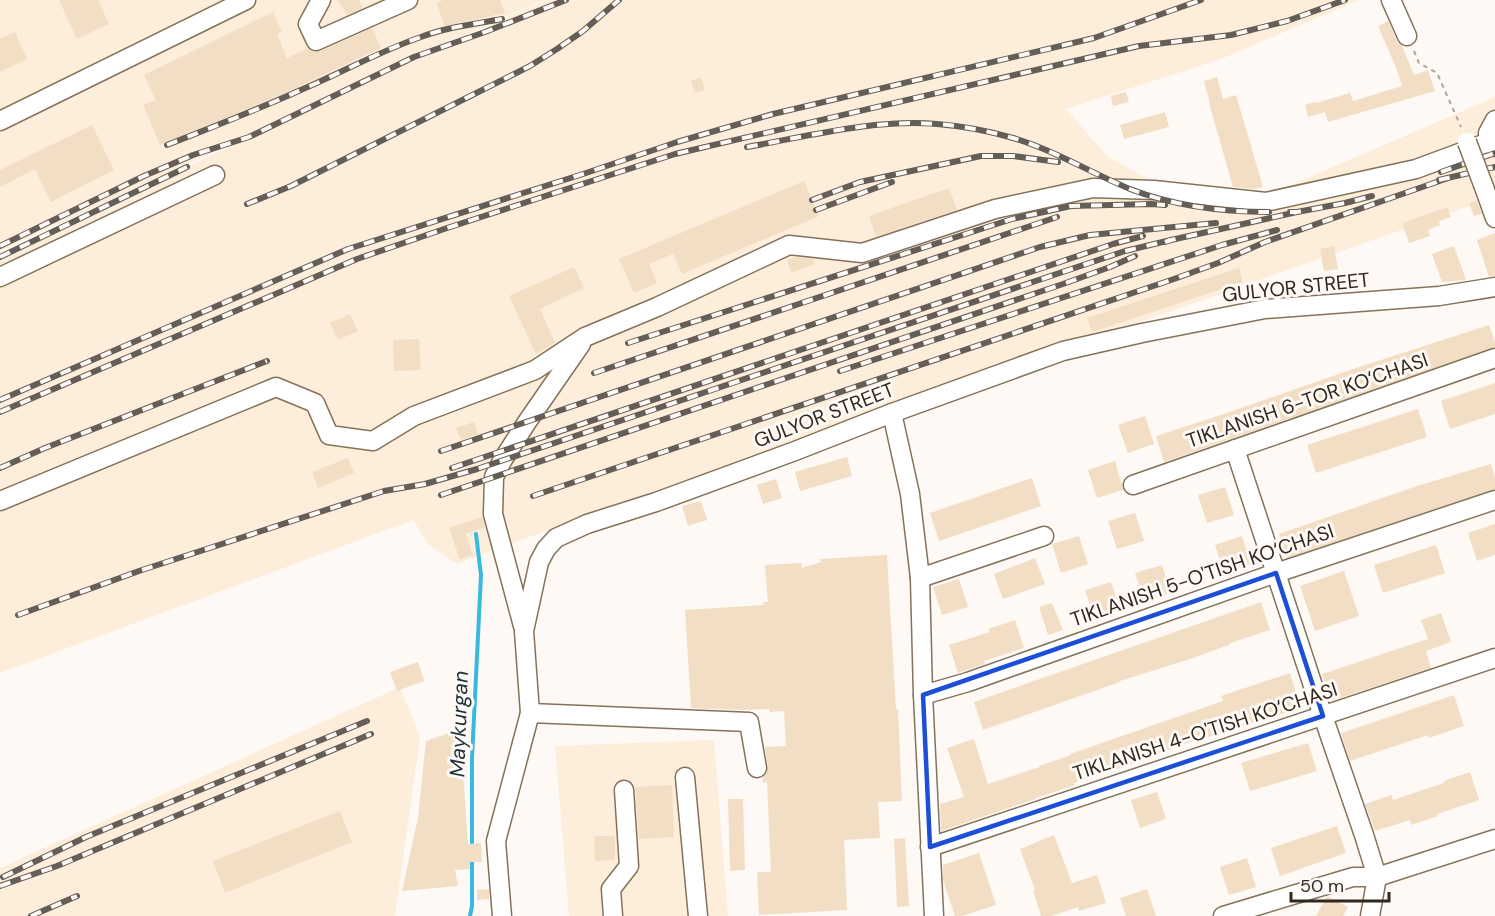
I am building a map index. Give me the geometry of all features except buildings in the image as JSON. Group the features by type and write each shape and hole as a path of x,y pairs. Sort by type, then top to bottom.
{"street":[{"path":"0,121 246,0"},
{"path":"321,0 308,24 316,41 408,0"},
{"path":"1391,0 1407,36"},
{"path":"0,501 276,387 315,403 329,435 373,441 414,416 535,370 585,338 789,245 862,253 995,209 1093,188 1154,190 1266,202 1416,169 1492,145 1488,133 1495,120"},
{"path":"1467,142 1495,218"},
{"path":"0,277 215,176"},
{"name":"GULYOR STREET","path":"502,916 496,840 530,713 524,631 539,562 546,549 556,538 587,524 656,502 1063,351 1265,309 1439,296 1495,287"},
{"path":"524,631 493,514 494,477 527,422 585,338"},
{"name":"TIKLANISH 6-TOR KO‘CHASI","path":"1133,485 1495,358"},
{"path":"892,413 910,494 920,578 923,695 934,916"},
{"path":"1235,449 1377,877 1370,916"},
{"name":"TIKLANISH 5-O'TISH KO‘CHASI","path":"923,695 968,682 1276,573 1495,500"},
{"path":"920,578 1044,536"},
{"name":"TIKLANISH 4-O'TISH KO‘CHASI","path":"930,847 1495,657"},
{"path":"530,713 749,722 757,768"},
{"path":"685,777 698,916"},
{"path":"613,916 611,889 630,866 624,790"},
{"path":"1223,916 1353,877 1377,877 1495,839"}],"path":[{"path":"1419,63 1437,73 1467,142"}],"highlighted area":[{"path":"1276,573 1323,716 930,847 923,695"}],"shaded area":[{"path":"0,0 545,0 0,251"},
{"path":"548,0 1359,0 1221,59 1066,109 1107,156 1153,182 1266,196 1495,97 1495,197 457,564 429,545 413,520 0,673 0,254"},
{"path":"400,687 420,737 395,916 0,916 0,868"},
{"path":"714,740 728,916 569,916 555,746"}],"waterway":[{"name":"Maykurgan","path":"472,846 472,758 481,575 476,534"},
{"name":"Maykurgan","path":"470,916 472,857"}],"railway":[{"path":"0,246 144,176 193,155 249,137 414,57 566,0"},
{"path":"247,204 291,186 530,66 583,31 619,0"},
{"path":"0,400 348,249 677,142 773,114 1094,38 1201,0"},
{"path":"0,412 357,259 675,154 1139,46 1231,35 1287,21 1345,0"},
{"path":"167,145 270,104 406,43 441,31 502,19"},
{"path":"747,147 866,126 913,123 956,126 995,133 1028,143 1130,189 1164,200 1216,209 1269,212"},
{"path":"1441,172 1495,153"},
{"path":"812,200 860,182 981,156 1013,156 1058,162"},
{"path":"0,257 187,167"},
{"path":"1439,180 1495,167"},
{"path":"533,496 1174,279 1265,242 1448,178"},
{"path":"816,210 892,182"},
{"path":"1290,212 1372,196"},
{"path":"628,343 1012,219 1071,206 1165,205"},
{"path":"1165,242 1297,212"},
{"path":"594,373 1057,217"},
{"path":"441,451 1040,247 1090,235 1216,223"},
{"path":"840,371 1222,245 1277,230"},
{"path":"452,468 1113,244 1143,236"},
{"path":"18,615 139,571 384,491 425,484 477,469 1125,251 1171,240"},
{"path":"441,495 1063,284 1135,256"},
{"path":"0,468 45,448 267,361"},
{"path":"3,877 86,837 367,721"},
{"path":"0,886 57,866 371,734"},
{"path":"31,916 77,896"}]}
